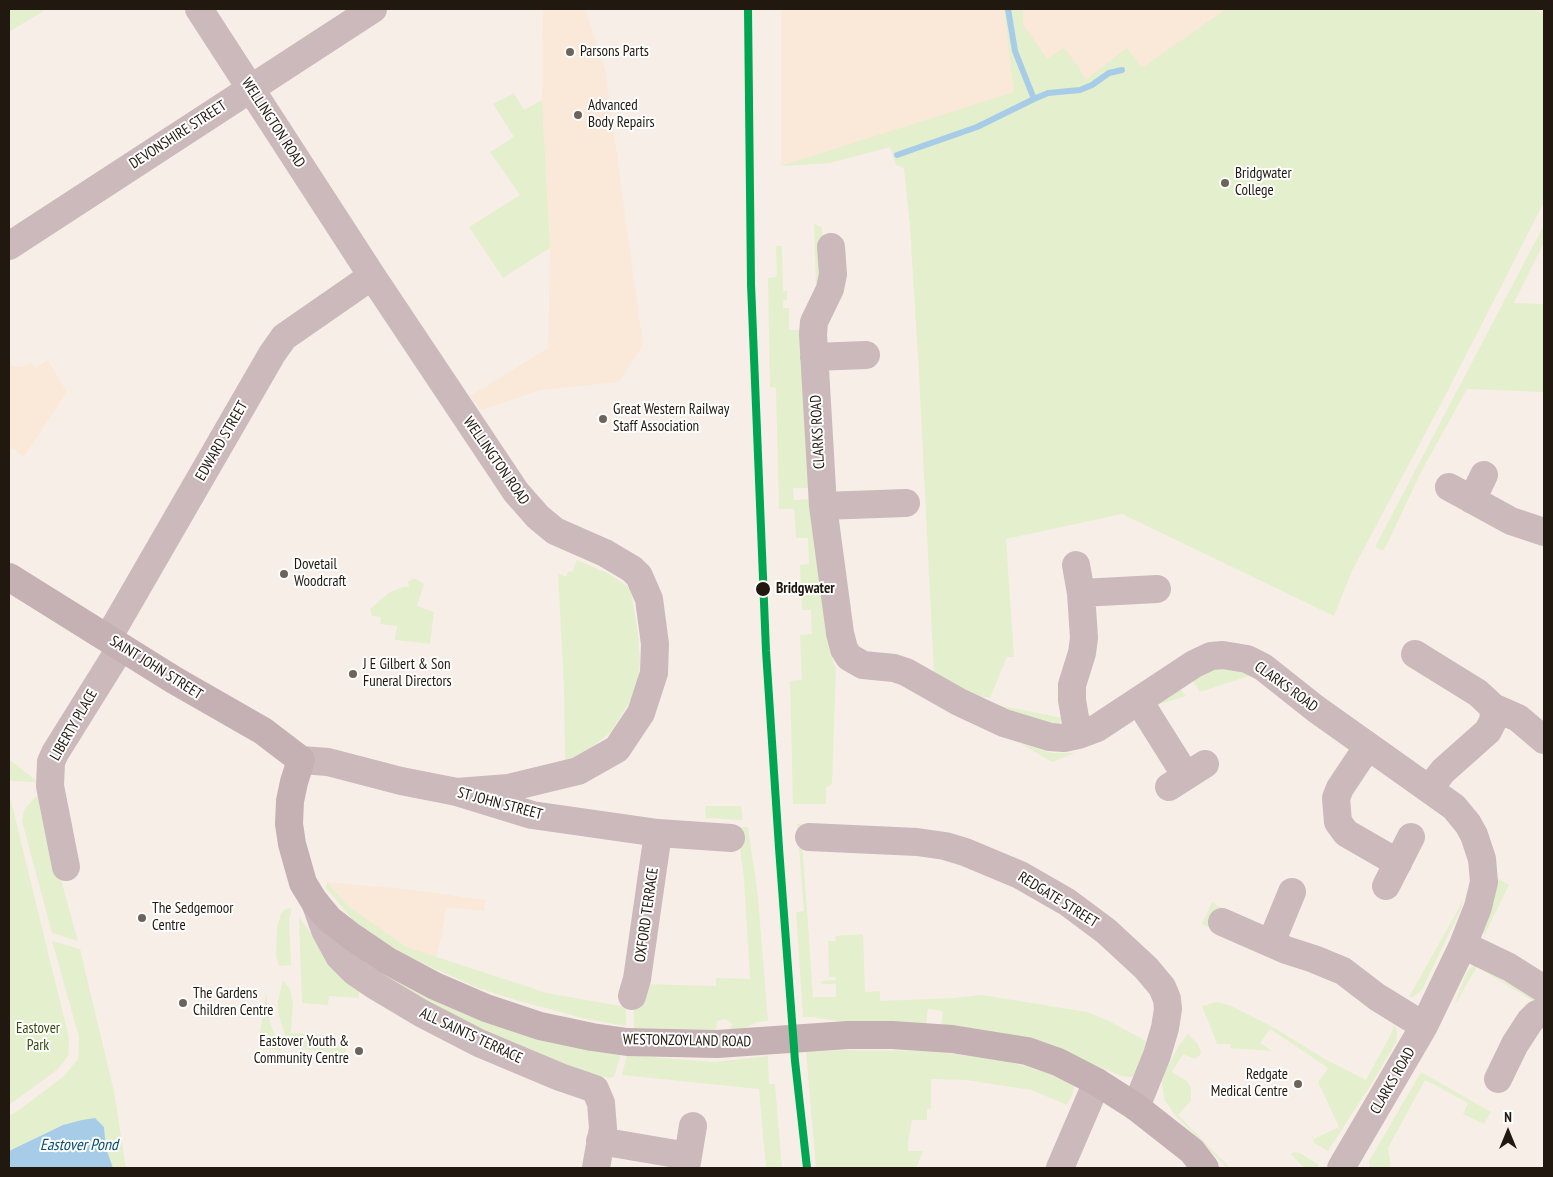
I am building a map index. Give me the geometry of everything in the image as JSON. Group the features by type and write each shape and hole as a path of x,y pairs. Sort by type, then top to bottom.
{"main road":[{"name":"SAINT JOHN STREET","path":"9,577 174,680 263,732 301,760"},
{"name":"WESTONZOYLAND ROAD","path":"301,760 290,801 289,824 292,844 303,883 314,901 329,919 388,961 435,986 486,1008 540,1026 601,1039 627,1042 688,1045 741,1044 848,1035 892,1035 952,1039 1027,1051 1058,1062 1097,1082 1136,1107 1192,1151 1205,1168"}],"street":[{"name":"WELLINGTON ROAD","path":"199,9 372,276 516,492 538,517 555,531 605,553 632,569 639,576 649,599 655,644 654,673 641,713 617,749 578,771 508,788 457,792"},
{"name":"DEVONSHIRE STREET","path":"9,246 373,9"},
{"name":"CLARKS ROAD","path":"831,248 832,274 830,289 812,326 823,506 840,633 844,649 849,657 863,665 894,668 906,672 952,698 1004,723 1050,737 1064,738 1078,736 1097,728 1194,664 1211,656 1234,656 1247,659 1263,667 1311,705 1454,807 1474,835 1482,859 1484,882 1482,895 1463,944 1424,1026 1341,1168"},
{"name":"EDWARD STREET","path":"114,643 171,531 272,354 284,337 372,276"},
{"path":"814,357 866,355"},
{"path":"1472,500 1484,475"},
{"path":"1449,487 1511,521 1544,532"},
{"path":"823,506 906,503"},
{"path":"1076,565 1081,593 1084,638 1082,653 1072,685 1078,736"},
{"path":"1081,593 1158,589"},
{"name":"LIBERTY PLACE","path":"66,867 50,786 51,762 114,643"},
{"path":"1415,654 1478,693 1494,706 1518,718 1544,740"},
{"path":"1139,701 1187,776"},
{"path":"1429,789 1443,771 1488,732 1494,719 1494,706"},
{"path":"1368,746 1340,788 1336,798 1338,822 1346,833 1392,875 1411,837"},
{"name":"ST JOHN STREET","path":"301,760 328,762 402,781 457,792 532,815 658,833 731,838"},
{"name":"OXFORD TERRACE","path":"632,996 637,980 658,833"},
{"name":"REDGATE STREET","path":"809,837 917,842 945,846 964,852 1020,875 1067,902 1106,931 1146,968 1162,987 1167,1000 1168,1009 1157,1055 1136,1107"},
{"path":"1271,943 1292,892"},
{"name":"ALL SAINTS TERRACE","path":"314,901 325,930 340,956 355,972 374,985 421,1014 478,1043 560,1077 595,1089 601,1103 602,1128 596,1168"},
{"path":"1222,922 1295,954 1329,964 1343,971 1376,997 1424,1026"},
{"path":"1463,944 1509,967 1544,989"},
{"path":"1498,1079 1515,1044 1530,1021 1537,1014 1544,1012"},
{"path":"1060,1168 1097,1082"},
{"path":"600,1141 687,1162 693,1126"}],"shaded area":[{"path":"543,9 585,9 605,68 643,345 619,382 540,390 481,410 470,396 548,348 550,248 542,100"},
{"name":"Bridgwater College","path":"781,9 1544,9 1544,202 1471,346 918,362 910,225 904,168 896,165 890,147 830,163 781,166"},
{"path":"48,360 67,392 24,457 12,448 9,452 9,366 24,367 31,362 35,368"},
{"path":"327,882 404,889 486,900 484,911 446,907 436,957 406,947 389,936 347,905"}],"green space":[{"path":"9,9 47,9 9,32"},
{"name":"Bridgwater College","path":"1004,9 1023,9 1023,24 1047,59 1064,48 1086,80 1127,48 1142,68 1226,9 1533,9 1544,15 1544,202 1442,402 1352,571 1334,616 1122,514 1006,539 1014,657 1007,657 990,698 971,695 934,674 918,354 910,225 904,168 896,165 890,147 830,163 781,166 1014,92"},
{"path":"514,93 524,110 542,100 550,248 503,278 469,227 520,195 490,152 514,137 493,104"},
{"path":"814,224 822,227 824,276 816,290"},
{"path":"1544,225 1544,242 1514,303 1544,304 1544,392 1467,389 1422,470 1383,551 1375,547"},
{"path":"776,246 782,246 783,291 787,291 787,300 783,301 783,308 789,308 789,330 806,330 810,485 808,488 793,488 794,500 809,499 829,649 836,669 832,784 826,788 826,804 793,804 790,681 802,680 800,635 812,634 811,610 802,610 800,565 809,564 808,538 796,538 794,509 779,509 776,388 770,387 768,278 777,277"},
{"path":"577,560 607,573 627,586 631,592 638,633 640,663 638,682 630,701 611,732 578,756 565,760 564,686 558,573 566,577 568,571 572,572"},
{"path":"414,578 424,584 417,606 434,612 430,644 395,640 397,626 380,624 381,617 372,616 370,609 390,592 403,587 409,587 408,582"},
{"path":"1230,664 1258,678 1249,676 1200,692 1191,678"},
{"path":"1178,686 1186,696 1154,706"},
{"path":"977,701 1063,718 1057,725"},
{"path":"1020,743 1052,753 1075,753 1052,762"},
{"path":"9,759 38,782 9,781"},
{"path":"42,795 53,851 78,941 52,933 22,821 24,810 35,797"},
{"name":"Eastover Park","path":"9,800 11,801 69,1038 68,1056 57,1070 9,1105"},
{"path":"705,806 741,806 743,820 706,818"},
{"path":"797,824 801,824 813,997 836,997 836,984 822,984 821,981 836,980 835,977 829,977 828,941 836,941 835,936 863,934 865,992 880,991 880,1001 982,995 1087,1012 1109,1021 1146,1041 1142,1062 1136,1075 1130,1077 1121,1076 1063,1051 941,1026 943,1011 928,1009 926,1024 863,1025 803,1017 796,912 804,911"},
{"path":"737,827 748,827 758,897 768,1021 757,1022 740,1031 729,1031 732,1024 725,1019 717,1021 716,1030 634,1028 634,1006 643,984 716,986 716,978 750,979 744,878"},
{"path":"1497,878 1509,885 1484,936 1483,930"},
{"path":"327,882 347,905 406,947 547,993 626,1007 626,1026 586,1019 478,988 409,957 353,920 326,888"},
{"path":"1463,898 1461,909 1422,990 1413,997 1409,997 1460,906"},
{"path":"1212,902 1222,908 1212,929 1202,924"},
{"path":"292,908 289,920 291,965 279,966 276,955 277,927 281,914 285,909"},
{"path":"299,917 328,956 359,988 359,998 329,996 328,1005 302,1003"},
{"path":"52,941 80,949 114,1092 126,1168 113,1168 106,1148 104,1127 63,1125 9,1151 9,1116 64,1076 78,1059 79,1037"},
{"path":"360,956 621,1054 614,1077 609,1078 587,1072 486,1034 368,972"},
{"path":"1476,965 1536,998 1540,1005 1477,967 1453,1008 1465,976 1470,968"},
{"path":"283,980 290,989 293,1003 291,1033 324,1035 324,1046 346,1047 345,1054 290,1046 278,1011 278,1001"},
{"path":"266,994 270,1023 281,1051 258,1046"},
{"path":"1217,1002 1229,1005 1273,1027 1323,1058 1366,1080 1391,1034 1394,1024 1397,1033 1396,1042 1328,1151 1314,1143 1312,1135 1314,1139 1339,1127 1318,1082 1328,1068 1270,1029 1260,1043 1272,1051 1230,1048 1231,1044 1217,1044 1202,1006"},
{"path":"1188,1034 1198,1044 1201,1052 1195,1059 1183,1054 1172,1072 1187,1081 1191,1088 1191,1101 1178,1115 1230,1168 1227,1168 1174,1114 1164,1099 1162,1083 1164,1074 1178,1047"},
{"path":"843,1050 932,1051 1009,1062 1050,1073 1073,1083 1073,1093 1067,1105 1031,1090 966,1080 931,1079 931,1108 927,1110 927,1120 912,1120 908,1141 908,1151 923,1151 916,1168 816,1168 806,1052"},
{"path":"627,1055 714,1062 768,1056 769,1084 775,1084 782,1168 766,1168 759,1089 622,1075"},
{"path":"1421,1072 1491,1112 1484,1124 1463,1114 1468,1103 1425,1080 1388,1148 1391,1165 1389,1168 1370,1168 1369,1161"},
{"path":"1294,1152 1300,1153 1319,1165 1317,1168 1304,1168 1291,1154"}],"water":[{"name":"Eastover Pond","path":"95,1118 104,1127 106,1148 113,1168 9,1168 9,1151 63,1125"}],"waterway":[{"path":"897,155 977,127 1034,99 1015,51 1008,9"},
{"path":"1034,99 1048,93 1080,90 1092,85 1109,73 1122,70"}],"transit line":[{"path":"748,9 751,284 766,651 795,1061 807,1168"}],"place":[{"name":"Parsons Parts","path":"570,52"},
{"name":"Advanced Body Repairs","path":"578,115"},
{"name":"Bridgwater College","path":"1225,183"},
{"name":"Great Western Railway Staff Association","path":"603,419"},
{"name":"Dovetail Woodcraft","path":"284,574"},
{"name":"Bridgwater","path":"763,589"},
{"name":"J E Gilbert & Son Funeral Directors","path":"353,674"},
{"name":"The Sedgemoor Centre","path":"142,918"},
{"name":"The Gardens Children Centre","path":"183,1003"},
{"name":"Eastover Youth & Community Centre","path":"359,1051"},
{"name":"Redgate Medical Centre","path":"1298,1084"}]}
